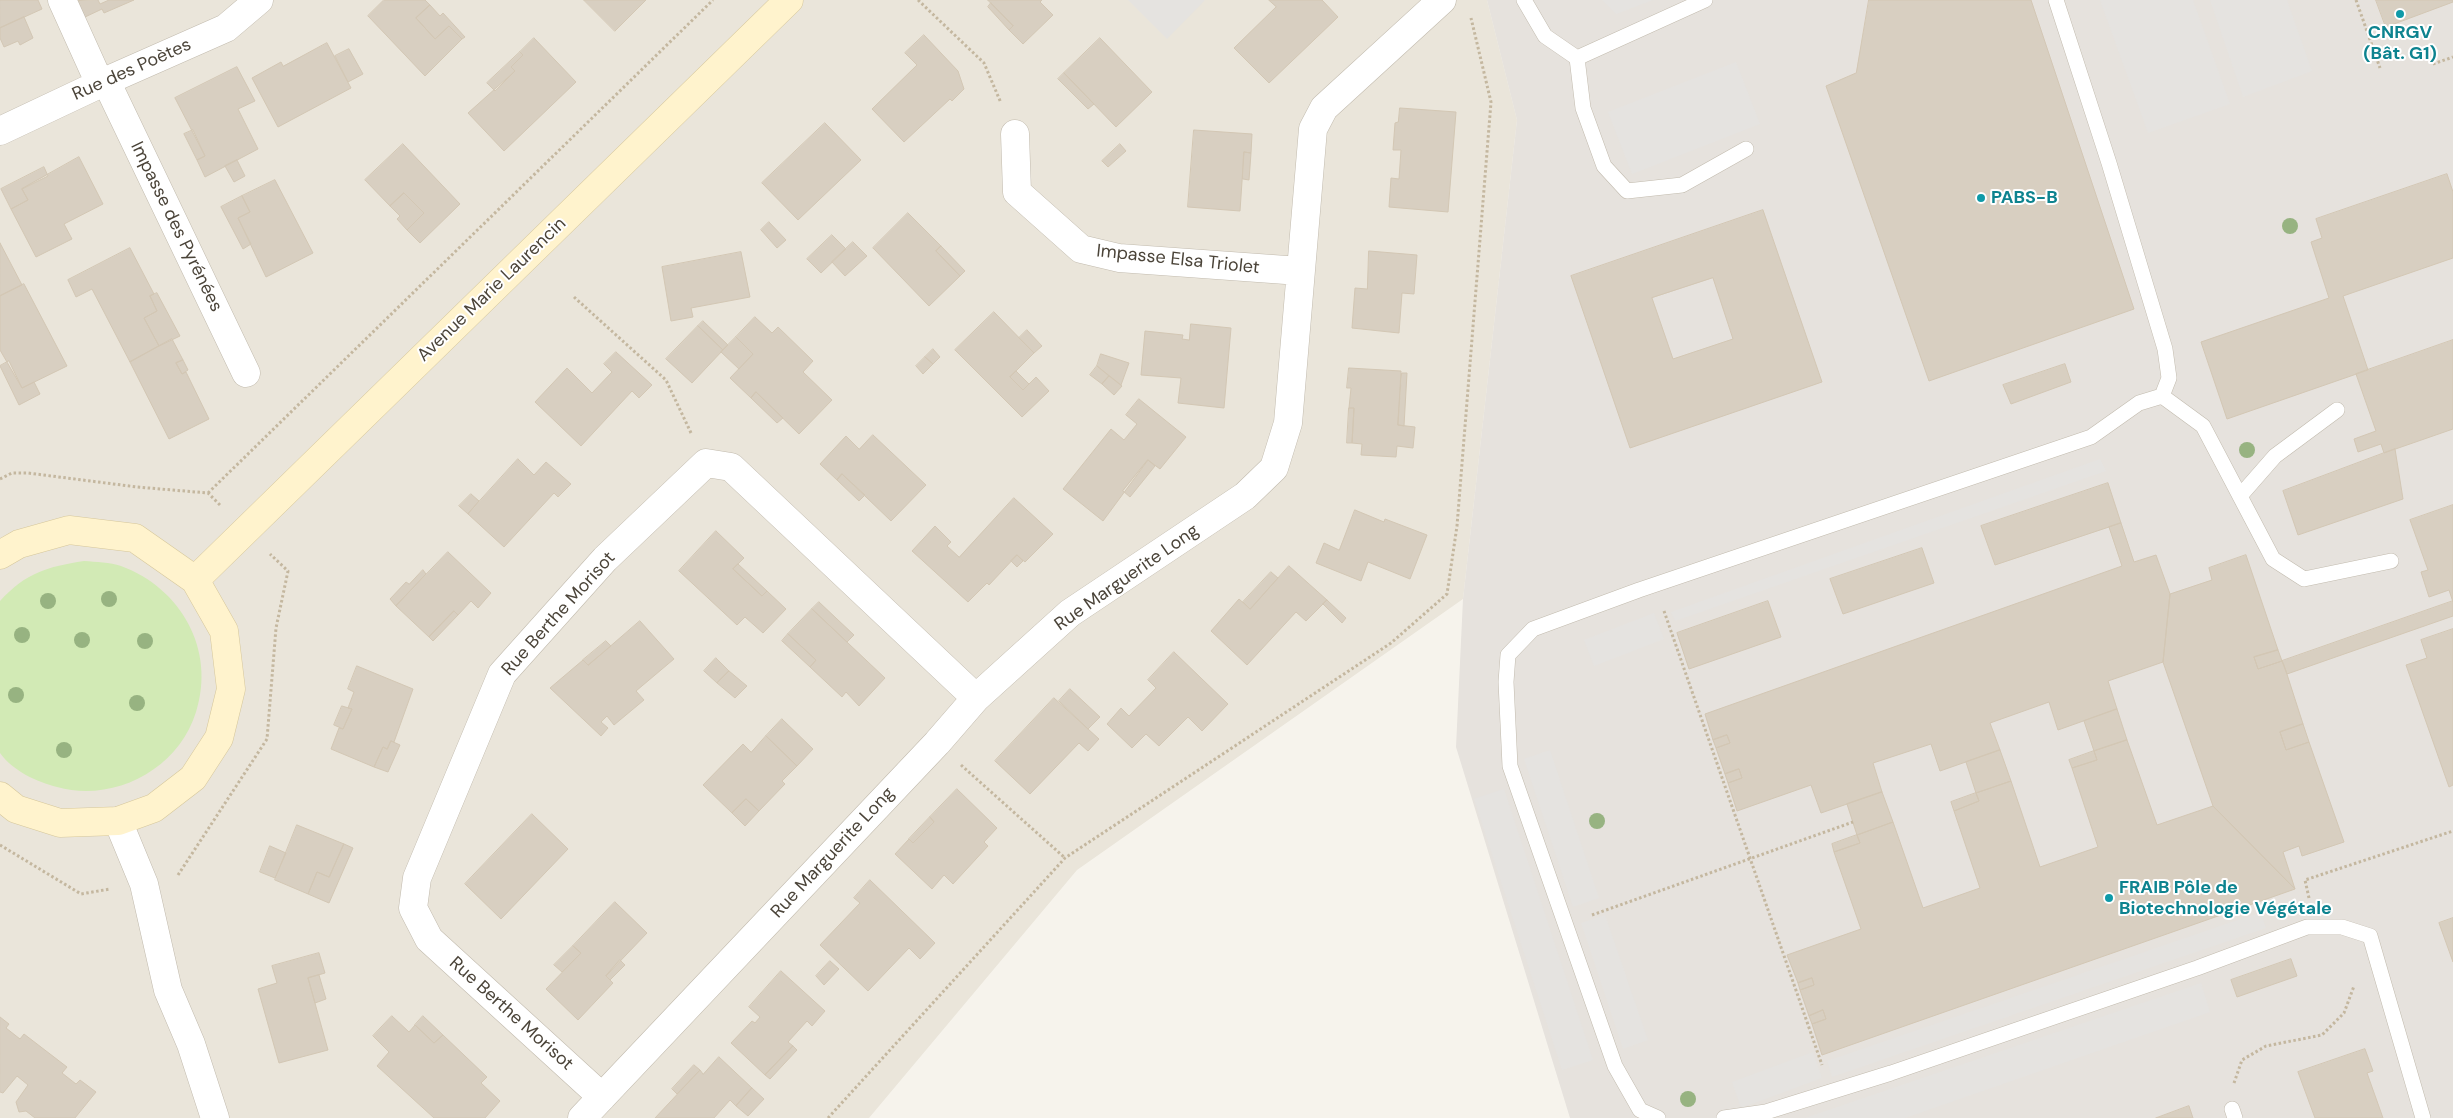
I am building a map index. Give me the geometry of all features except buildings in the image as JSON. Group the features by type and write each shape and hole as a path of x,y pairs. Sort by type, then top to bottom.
{"street":[{"name":"Impasse des Pyrénées","path":"62,0 246,373"},
{"name":"Rue des Poètes","path":"0,132 103,82 226,28 259,0"},
{"name":"Avenue Marie Laurencin","path":"195,580 789,0"},
{"name":"Rue Marguerite Long","path":"582,1118 937,743 976,698 1070,613 1245,496 1274,468 1288,422 1313,129 1324,108 1442,0"},
{"name":"Impasse Elsa Triolet","path":"1015,134 1017,192 1081,249 1119,258 1300,271"},
{"path":"706,463 731,467 976,698"},
{"name":"Rue Berthe Morisot","path":"602,1097 428,939 413,908 417,878 502,674 605,560 706,463"},
{"path":"0,555 19,544 69,530 135,538 195,580 224,631 231,689 219,738 192,778 154,808 118,821 60,823 16,809 0,796"},
{"path":"118,821 144,884 168,990 191,1044 214,1118"}],"lane":[{"path":"1524,0 1546,36 1577,58 1583,108 1604,166 1627,191 1682,185 1746,149"},
{"path":"1577,58 1705,0"},
{"path":"2056,0 2109,162 2165,349 2169,378 2162,396"},
{"path":"2162,396 2203,426 2273,559 2304,580 2391,561"},
{"path":"1658,1118 1640,1110 1615,1066 1510,766 1506,682 1508,656 1533,629 1655,584 2091,437 2139,403 2162,396"},
{"path":"2240,496 2275,456 2337,410"},
{"path":"1724,1118 1766,1112 1831,1092 2197,968 2307,927 2342,927 2370,936 2423,1118"}],"path":[{"path":"0,479 12,473 28,473 137,487 208,493 713,0"},
{"path":"918,0 984,63 1015,134"},
{"path":"2356,0 2380,68"},
{"path":"828,1118 1065,858 1392,643 1447,594 1457,526 1491,102 1469,9"},
{"path":"2433,64 2453,57"},
{"path":"574,297 666,380 706,463"},
{"path":"1655,584 1831,1092"},
{"path":"937,743 1065,858"},
{"path":"1566,924 1852,822"},
{"path":"2315,927 2305,880 2453,831"},
{"path":"2234,1114 2235,1076 2242,1060 2266,1046 2322,1034 2344,1013 2355,983 2364,934"}],"shaded area":[{"path":"0,0 1487,0 1517,120 1463,599 1077,870 869,1118 0,1118"},
{"path":"1128,0 1205,0 1167,39"},
{"path":"1487,0 2453,0 2453,1118 1570,1118 1456,747 1463,599 1517,120"},
{"path":"1602,0 1653,0 1616,14"},
{"path":"2100,0 2193,0 2230,104 2148,133"},
{"path":"2210,0 2287,0 2312,71 2243,97"},
{"path":"1736,62 1760,124 1632,174 1608,112"},
{"path":"2100,459 2106,471 1675,621 1671,612"},
{"path":"1654,613 1664,639 1594,666 1584,640"},
{"path":"1550,750 1599,898 1573,907 1524,759"},
{"path":"1504,789 1593,1060 1562,1070 1474,799"},
{"path":"2261,912 2266,928 1832,1077 1827,1061"},
{"path":"1605,915 1648,1040 1623,1049 1581,923"},
{"path":"2201,983 2210,1012 1905,1118 1805,1118"},
{"path":"1813,1052 1822,1078 1741,1108 1732,1082"}],"green space":[{"path":"84,561 103,562 121,566 142,576 161,589 188,624 197,644 201,666 201,689 196,712 187,733 175,750 159,765 141,777 121,786 100,790 78,791 57,787 34,779 18,770 0,753 0,601 19,583 38,572"}],"place":[{"name":"CNRGV (Bât. G1)","path":"2400,14"},
{"name":"PABS-B","path":"1981,198"},
{"name":"FRAIB Pôle de Biotechnologie Végétale","path":"2109,898"}]}
